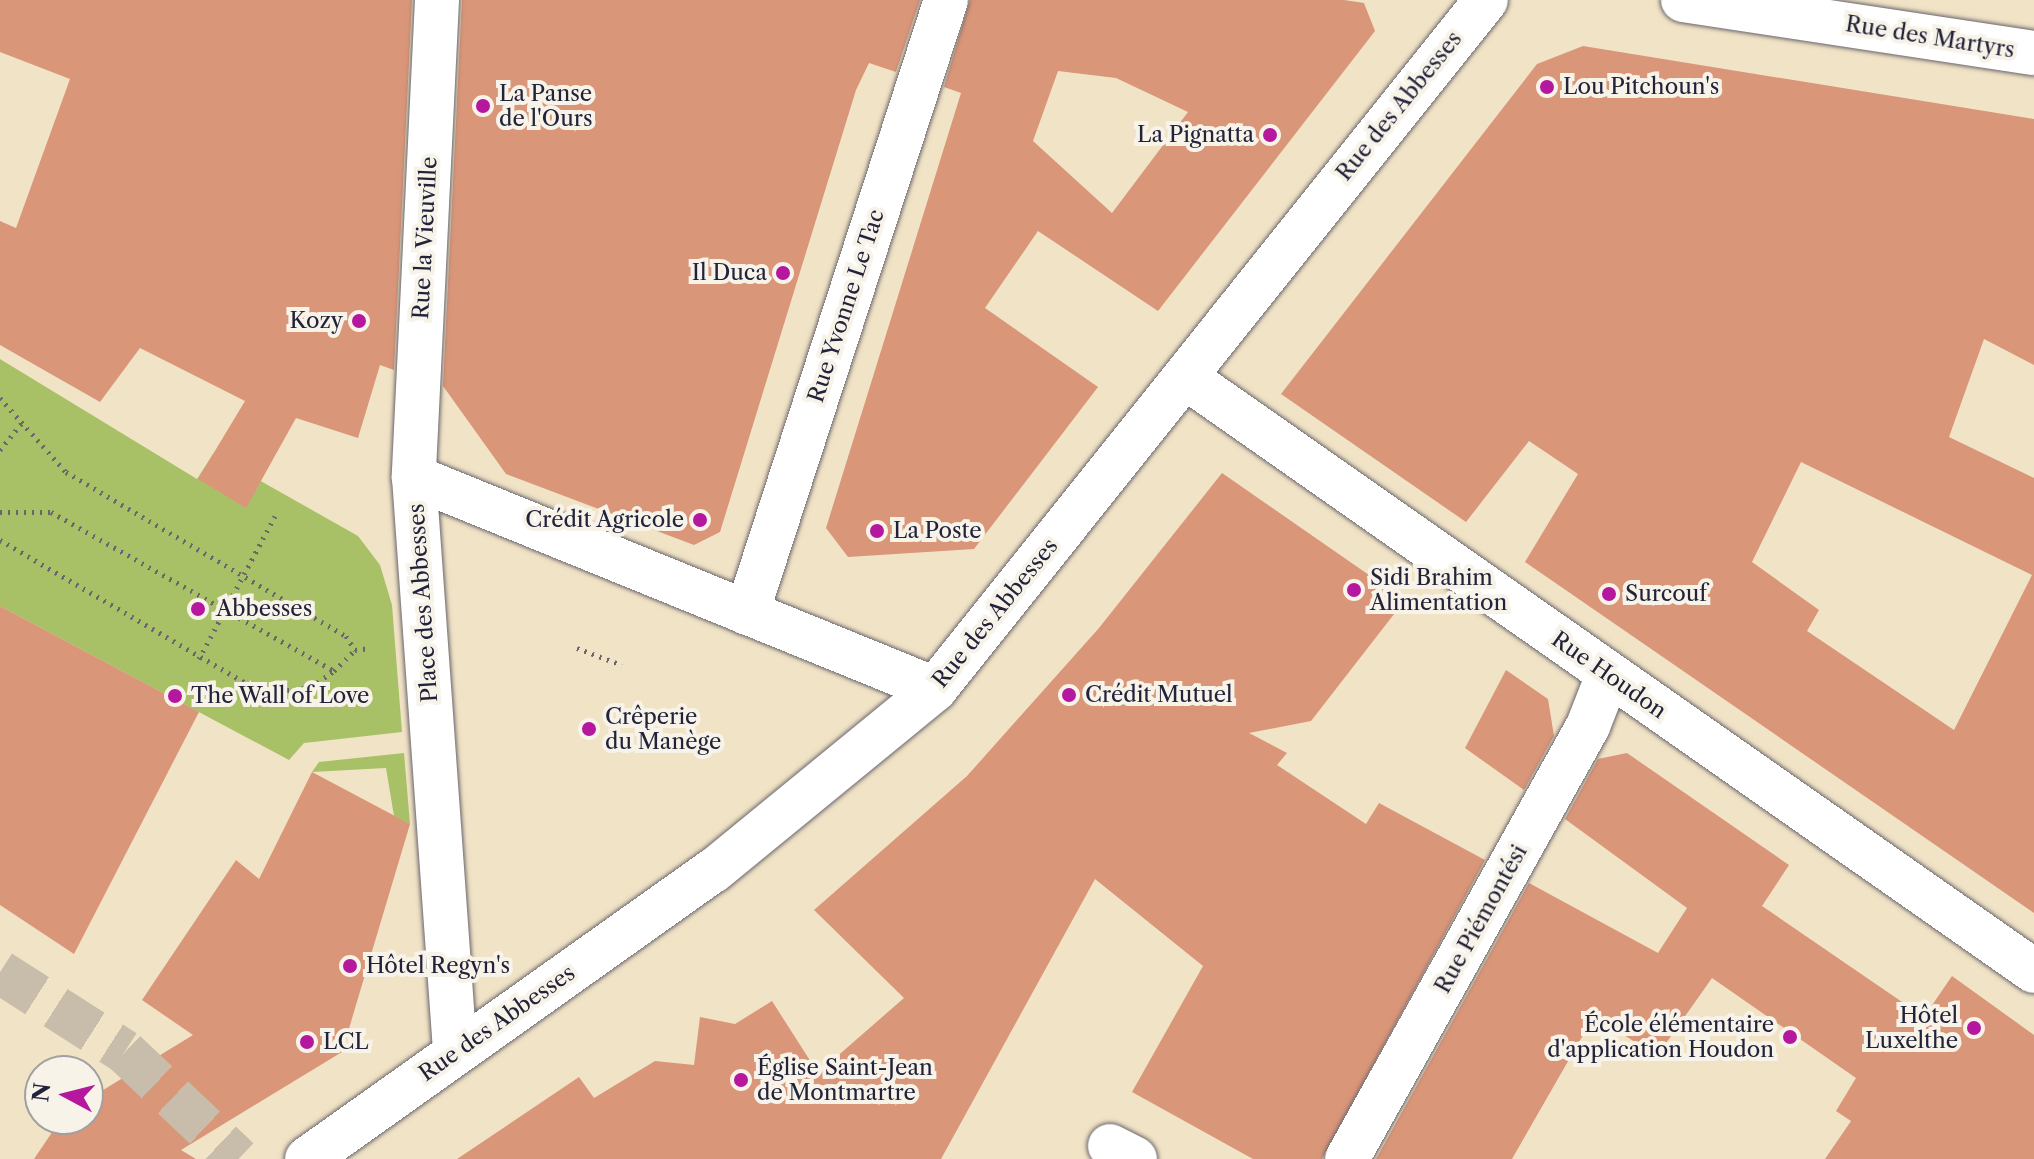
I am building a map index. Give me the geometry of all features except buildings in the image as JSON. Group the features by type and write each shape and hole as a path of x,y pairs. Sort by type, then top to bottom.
{"street":[{"name":"Rue la Vieuville","path":"414,477 437,0"},
{"name":"Rue Yvonne Le Tac","path":"747,613 946,0"},
{"name":"Rue des Abbesses","path":"307,1159 455,1051 713,871 935,689 1486,0"},
{"name":"Rue des Martyrs","path":"1683,0 2034,53"},
{"name":"Rue Houdon","path":"1185,377 2034,971"},
{"name":"Place des Abbesses","path":"455,1051 414,477 935,689"},
{"name":"Rue Piémontési","path":"1347,1159 1588,726 1608,675"}],"path":[{"path":"0,398 66,472 241,578 346,636 355,650"},
{"path":"0,450 22,423"},
{"path":"0,512 51,512 334,671"},
{"path":"199,659 275,516"},
{"path":"0,540 199,659 263,693 311,687 334,671 355,650 426,643"},
{"path":"577,648 622,665"}],"green space":[{"path":"0,359 197,479 213,454 358,536 380,565 392,605 402,732 304,743 289,760 0,606"},
{"path":"404,753 410,824 394,816 386,768 312,772 319,762"}],"tunnel":[{"path":"0,972 125,1052 238,1159"}],"place":[{"name":"Lou Pitchoun's","path":"1547,87"},
{"name":"La Panse de l'Ours","path":"483,106"},
{"name":"La Pignatta","path":"1270,135"},
{"name":"Il Duca","path":"783,273"},
{"name":"Kozy","path":"359,321"},
{"name":"Crédit Agricole","path":"700,520"},
{"name":"La Poste","path":"877,531"},
{"name":"Sidi Brahim Alimentation","path":"1354,590"},
{"name":"Surcouf","path":"1609,594"},
{"name":"Abbesses","path":"198,609"},
{"name":"Crédit Mutuel","path":"1069,695"},
{"name":"The Wall of Love","path":"175,696"},
{"name":"Crêperie du Manège","path":"589,729"},
{"name":"Hôtel Regyn's","path":"350,966"},
{"name":"Hôtel Luxelthe","path":"1974,1028"},
{"name":"École élémentaire d'application Houdon","path":"1790,1037"},
{"name":"LCL","path":"307,1042"},
{"name":"Église Saint-Jean de Montmartre","path":"741,1080"}]}
